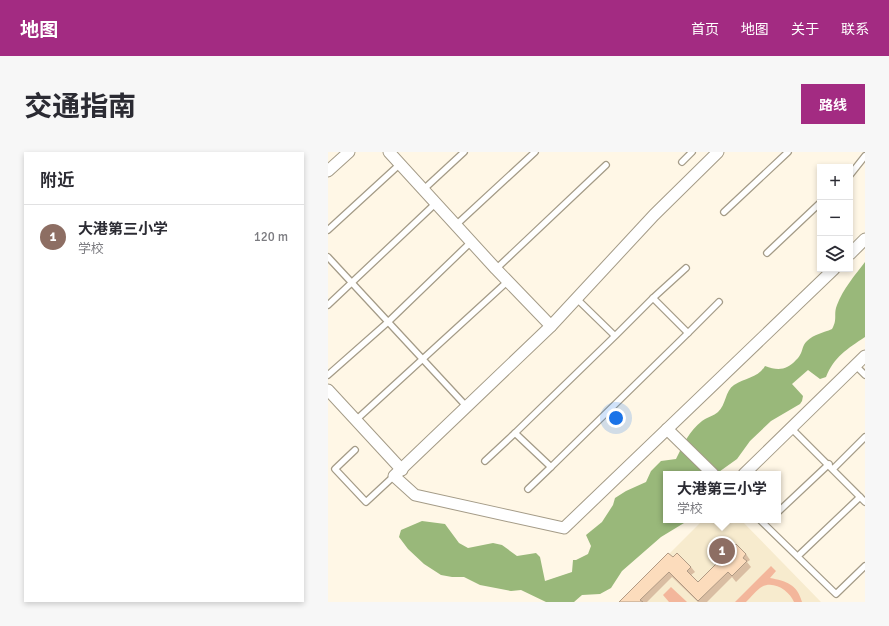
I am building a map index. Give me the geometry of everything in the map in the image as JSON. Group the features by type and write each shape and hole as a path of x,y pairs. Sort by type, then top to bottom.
{"street":[{"path":"328,171 349,152"},
{"path":"389,152 496,269 551,326"},
{"path":"398,473 551,326 654,215 718,152"},
{"path":"853,251 865,239"},
{"path":"328,390 356,420 415,495 564,528 831,272"},
{"path":"747,471 865,356"},
{"path":"667,429 710,471"}],"lane":[{"path":"424,190 464,152"},
{"path":"456,225 535,152"},
{"path":"682,162 692,152"},
{"path":"724,212 788,152"},
{"path":"853,171 865,156"},
{"path":"328,230 400,164"},
{"path":"496,269 606,166"},
{"path":"328,305 436,203"},
{"path":"767,253 817,206"},
{"path":"328,375 388,322 472,242"},
{"path":"328,257 467,407"},
{"path":"485,461 653,298 686,268"},
{"path":"356,420 508,281"},
{"path":"576,298 615,336"},
{"path":"653,298 688,333"},
{"path":"528,489 719,302"},
{"path":"855,365 865,375"},
{"path":"792,428 865,502"},
{"path":"515,433 551,467"},
{"path":"781,509 865,438"},
{"path":"355,450 335,469 366,502 398,473"},
{"path":"798,556 860,497"},
{"path":"764,523 836,594 865,566"}],"shaded area":[{"path":"865,262 865,337 837,359 826,377 820,379 808,370 792,384 803,396 800,404 771,421 750,441 737,459 720,471 663,471 663,523 684,523 661,537 622,571 611,588 600,594 582,595 574,602 546,602 521,590 511,591 480,585 464,577 441,575 424,564 408,549 399,537 401,530 422,521 445,524 459,543 468,548 493,543 502,545 517,556 536,553 540,557 545,581 572,572 573,560 588,554 591,546 586,535 602,522 613,505 615,498 646,482 651,471 661,461 676,459 693,429 706,418 721,409 727,394 734,385 759,373 765,366 774,369 786,368 799,357 807,341 816,335 832,329 835,322 836,308 842,293"},
{"path":"700,523 744,523 821,602 621,602"},
{"path":"771,566 776,571 770,578 781,580 794,587 802,602 794,602 788,593 780,587 770,585 760,588 746,602 735,602"},
{"path":"671,587 687,602 669,602 663,595"}],"building":[{"path":"736,544 746,554 743,558 747,561 732,576 728,572 698,601 669,572 640,600 643,602 619,602 668,553 673,557 677,553 691,567 687,571 698,582"}],"place":[{"name":"大港第三小学","path":"722,551"}]}
